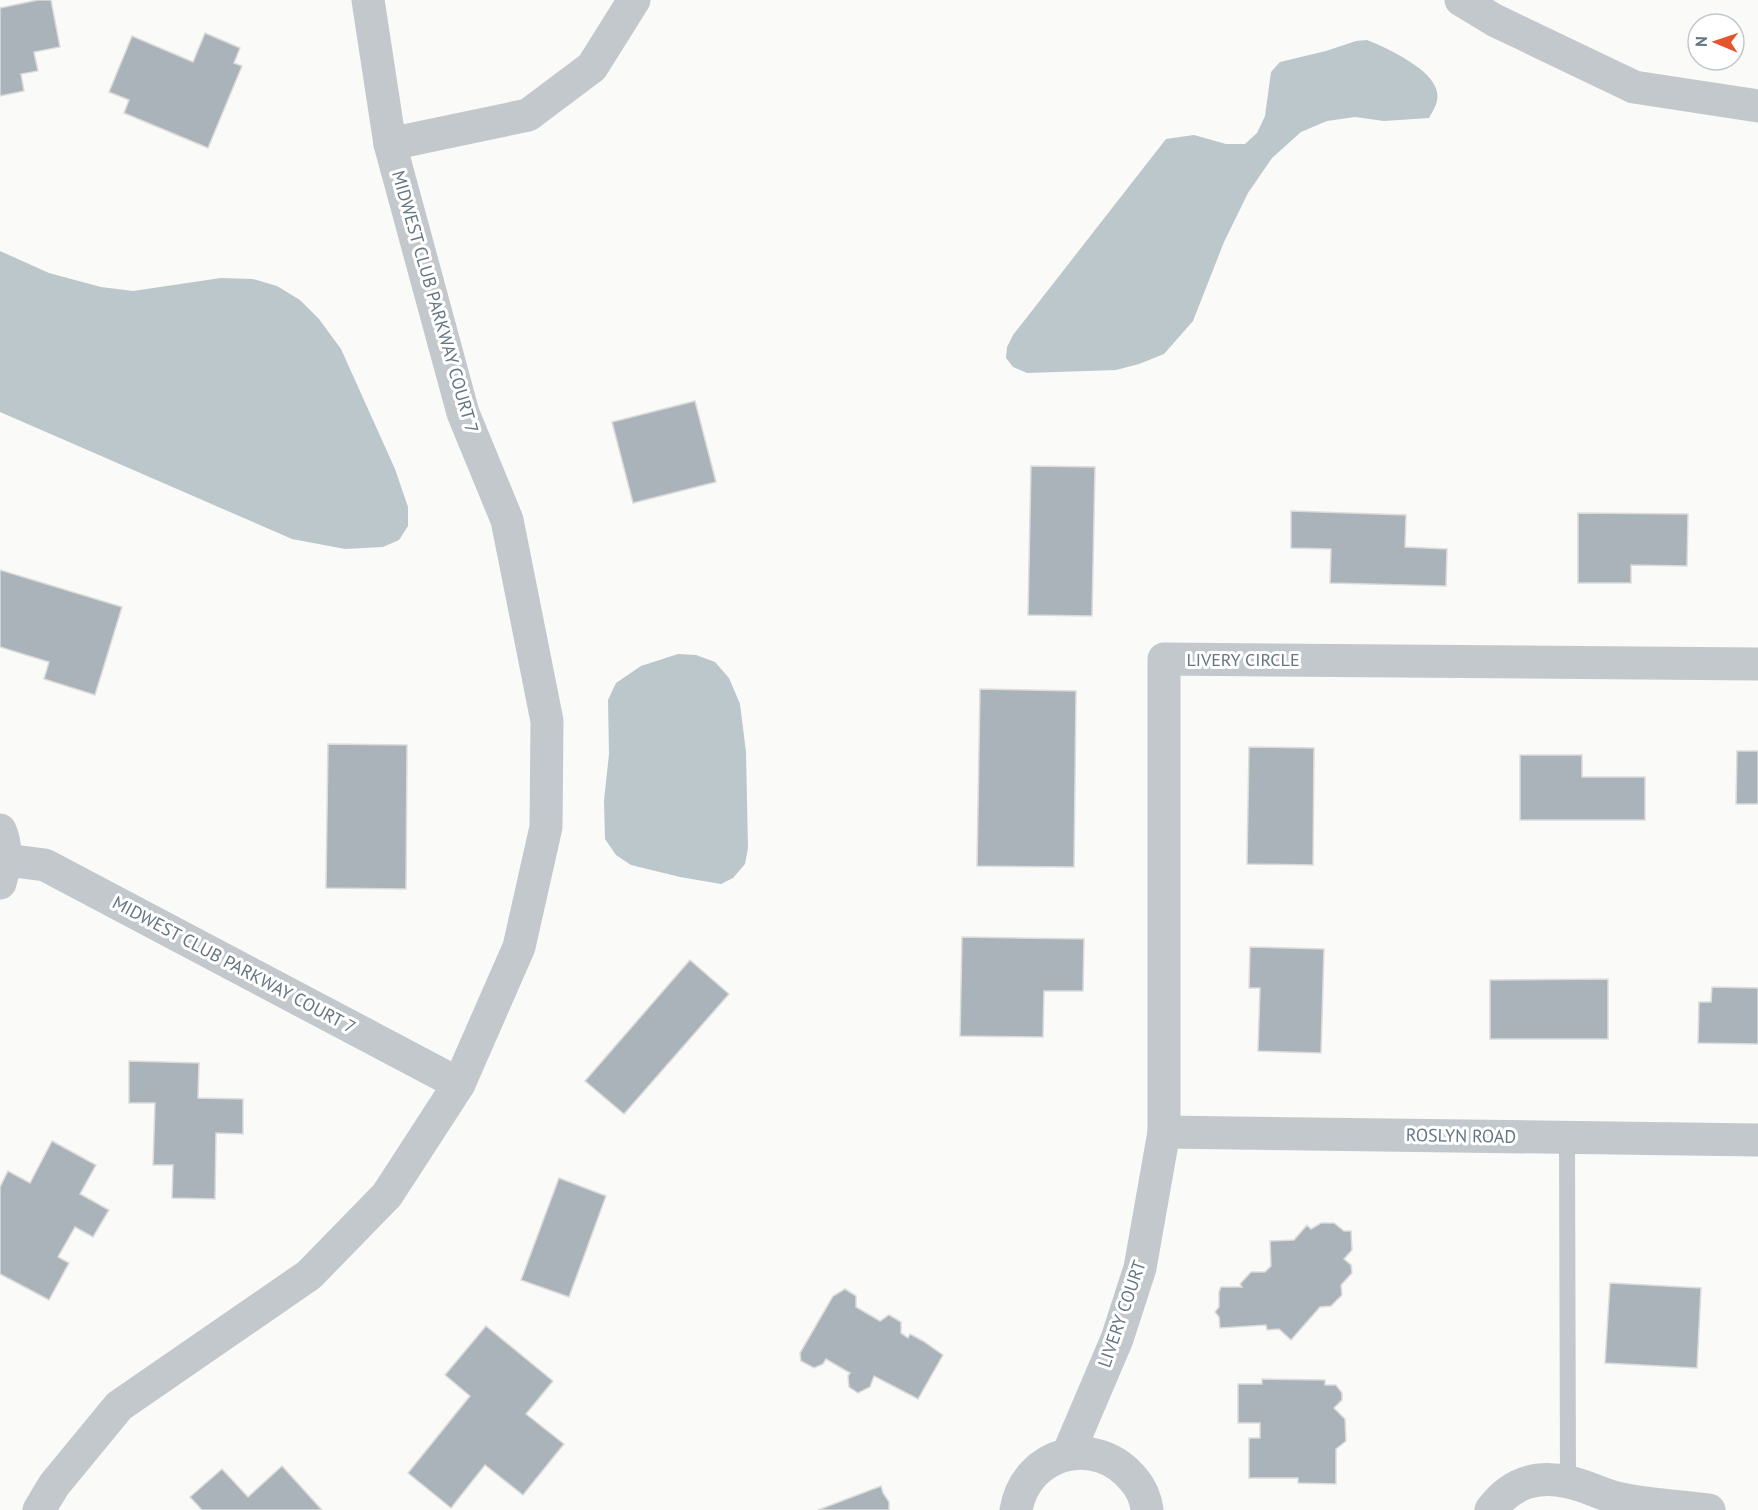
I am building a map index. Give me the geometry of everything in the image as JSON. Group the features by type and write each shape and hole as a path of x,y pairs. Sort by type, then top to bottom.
{"street":[{"name":"MIDWEST CLUB PARKWAY COURT 7","path":"39,1510 54,1485 119,1406 309,1275 387,1195 459,1084 519,947 546,827 547,721 507,520 463,413 390,144 368,0"},
{"path":"390,144 528,115 592,67 634,0"},
{"path":"1461,0 1494,20 1634,87 1758,106"},
{"name":"LIVERY CIRCLE","path":"1164,1132 1164,659 1758,664"},
{"name":"MIDWEST CLUB PARKWAY COURT 7","path":"2,858 45,865 459,1084"},
{"name":"ROSLYN ROAD","path":"1164,1132 1758,1140"},
{"name":"LIVERY COURT","path":"1068,1454 1117,1340 1140,1268 1164,1132"},
{"path":"1016,1510 1018,1497 1029,1477 1047,1462 1068,1454 1088,1453 1108,1458 1126,1469 1138,1486 1147,1510"},
{"path":"1491,1510 1498,1500 1518,1485 1537,1480 1568,1482 1617,1498 1709,1510"}],"lane":[{"path":"1567,1137 1568,1482"}],"shaded area":[{"path":"1367,40 1408,60 1434,83 1437,99 1429,118 1384,121 1355,117 1327,121 1301,132 1272,158 1248,193 1224,242 1193,321 1164,354 1116,370 1027,373 1013,367 1006,358 1007,347 1013,335 1166,139 1194,135 1226,144 1245,144 1257,133 1265,116 1271,72 1280,62"},
{"path":"0,251 49,273 101,287 133,291 221,278 253,279 277,286 300,300 319,319 341,349 395,469 408,507 408,526 399,540 383,547 345,549 292,539 0,412"},
{"path":"678,654 696,655 715,662 729,678 740,704 746,752 748,848 745,864 733,878 721,884 631,865 616,855 605,839 604,801 609,754 608,700 616,683 641,666"}],"building":[{"path":"38,0 51,0 60,47 34,52 38,71 21,74 24,91 0,96 0,8"},
{"path":"205,33 240,48 234,63 242,66 208,148 124,113 129,100 109,92 132,36 193,62"},
{"path":"695,401 716,482 633,503 612,422"},
{"path":"1031,466 1095,467 1092,616 1028,615"},
{"path":"1291,511 1406,515 1405,547 1447,549 1446,586 1330,583 1331,549 1291,548"},
{"path":"1578,513 1688,514 1687,566 1631,565 1631,583 1578,583"},
{"path":"0,570 122,607 95,695 44,679 49,662 0,647"},
{"path":"980,689 1076,691 1074,867 977,866"},
{"path":"328,744 407,745 406,889 326,888"},
{"path":"1249,747 1314,748 1313,865 1247,864"},
{"path":"1737,751 1758,751 1758,804 1736,804"},
{"path":"1520,755 1582,755 1582,777 1645,777 1645,820 1520,820"},
{"path":"962,937 1084,939 1083,991 1044,991 1043,1037 960,1036"},
{"path":"1250,947 1324,949 1321,1053 1258,1051 1260,988 1249,988"},
{"path":"690,960 729,994 624,1114 585,1081"},
{"path":"1608,979 1608,1039 1490,1039 1490,980"},
{"path":"1712,987 1758,988 1758,1044 1698,1043 1699,1002 1711,1002"},
{"path":"129,1061 199,1063 198,1098 243,1099 243,1134 216,1133 215,1199 172,1198 173,1165 153,1165 155,1103 129,1103"},
{"path":"52,1141 96,1165 80,1194 109,1210 93,1237 75,1227 58,1257 69,1263 49,1300 0,1274 0,1187 8,1171 30,1183"},
{"path":"559,1178 606,1196 569,1297 521,1280"},
{"path":"1321,1223 1334,1223 1344,1231 1351,1231 1352,1250 1344,1259 1351,1265 1352,1273 1341,1285 1342,1295 1331,1306 1320,1307 1291,1340 1279,1329 1267,1330 1266,1325 1220,1328 1219,1317 1215,1312 1219,1307 1221,1287 1242,1287 1240,1284 1251,1272 1265,1272 1271,1266 1270,1241 1294,1240 1307,1225 1311,1229"},
{"path":"1610,1283 1701,1288 1697,1368 1605,1363"},
{"path":"845,1289 856,1296 856,1307 880,1321 889,1315 901,1322 901,1333 908,1338 910,1334 943,1355 918,1399 874,1376 870,1387 858,1393 849,1387 850,1373 826,1359 823,1364 814,1368 801,1361 800,1353 833,1296"},
{"path":"486,1326 553,1381 526,1414 564,1444 523,1495 485,1465 451,1508 408,1473 470,1396 445,1375"},
{"path":"1262,1379 1325,1380 1325,1385 1336,1385 1342,1393 1342,1400 1334,1408 1345,1419 1346,1441 1336,1449 1336,1484 1298,1483 1298,1478 1249,1478 1249,1438 1260,1438 1260,1423 1238,1423 1238,1384 1262,1384"},
{"path":"282,1466 322,1510 202,1510 190,1497 222,1469 248,1497"},
{"path":"881,1486 889,1502 889,1510 818,1510"}]}
